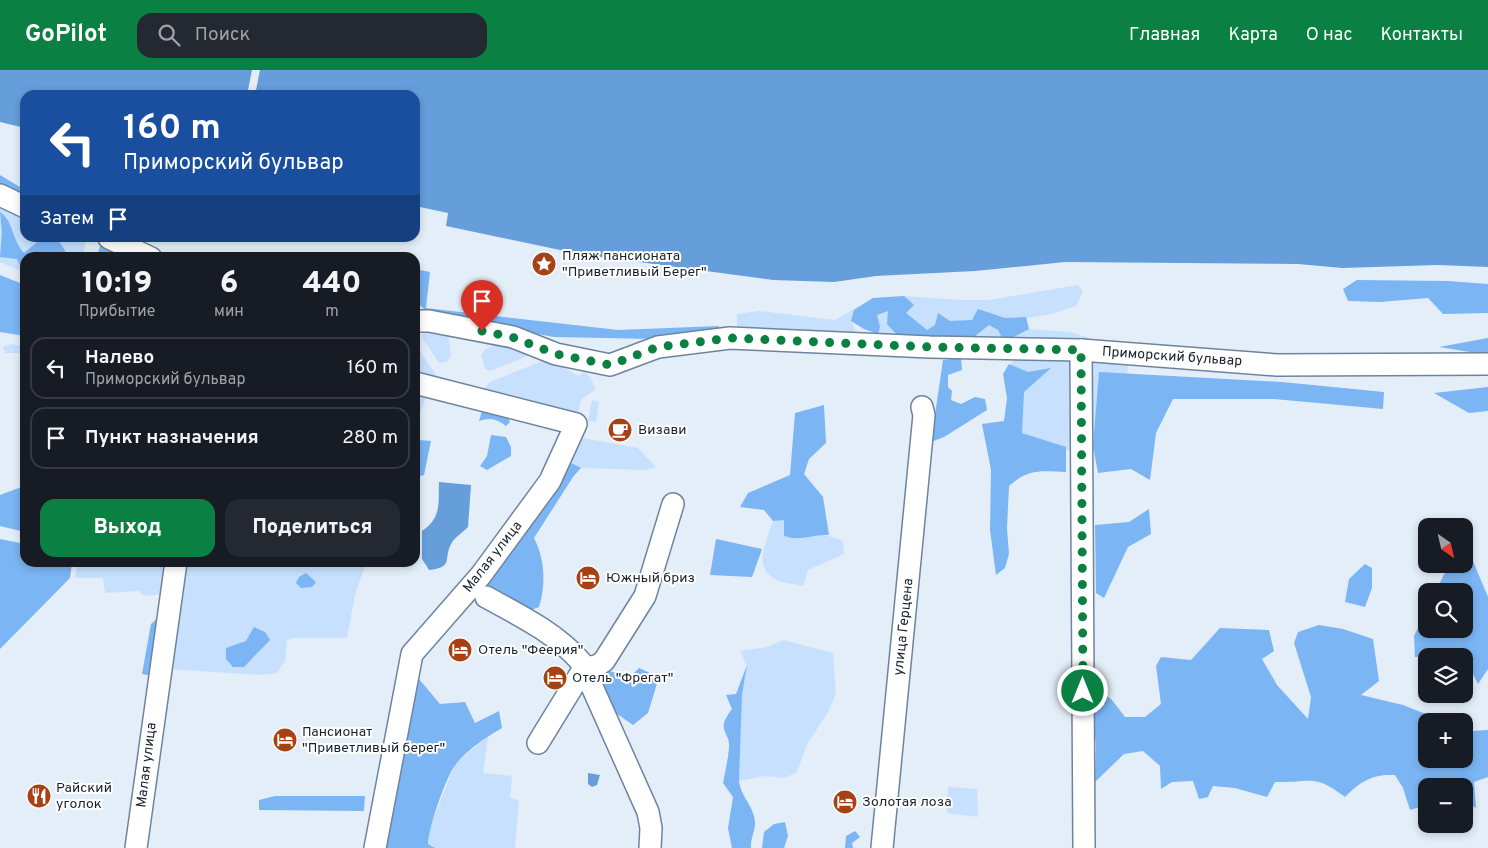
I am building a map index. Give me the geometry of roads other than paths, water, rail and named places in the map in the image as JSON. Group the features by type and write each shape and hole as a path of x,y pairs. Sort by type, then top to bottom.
{"street":[{"path":"0,195 20,205"},
{"path":"117,242 138,252"},
{"name":"Приморский бульвар","path":"420,321 429,321 512,337 556,354 610,365 658,347 722,335 1081,350 1277,365 1488,364"},
{"path":"1081,350 1084,848"},
{"name":"Малая улица","path":"375,848 412,654 481,575 550,481 576,424 420,384"},
{"name":"улица Герцена","path":"882,848 924,415 922,406"},
{"path":"584,668 597,666 604,661 645,596 673,504"},
{"name":"Малая улица","path":"136,848 175,567"},
{"path":"486,597 534,623 574,653 584,668 648,812 651,828 650,848"},
{"path":"538,744 584,668"}],"place":[{"name":"Пляж пансионата \"Приветливый Берег\"","path":"544,264"},
{"name":"Визави","path":"620,430"},
{"name":"Южный бриз","path":"588,578"},
{"name":"Отель \"Феерия\"","path":"460,650"},
{"name":"Отель \"Фрегат\"","path":"555,678"},
{"name":"Пансионат \"Приветливый берег\"","path":"285,740"},
{"name":"Райский уголок","path":"39,796"},
{"name":"Золотая лоза","path":"845,802"}]}
